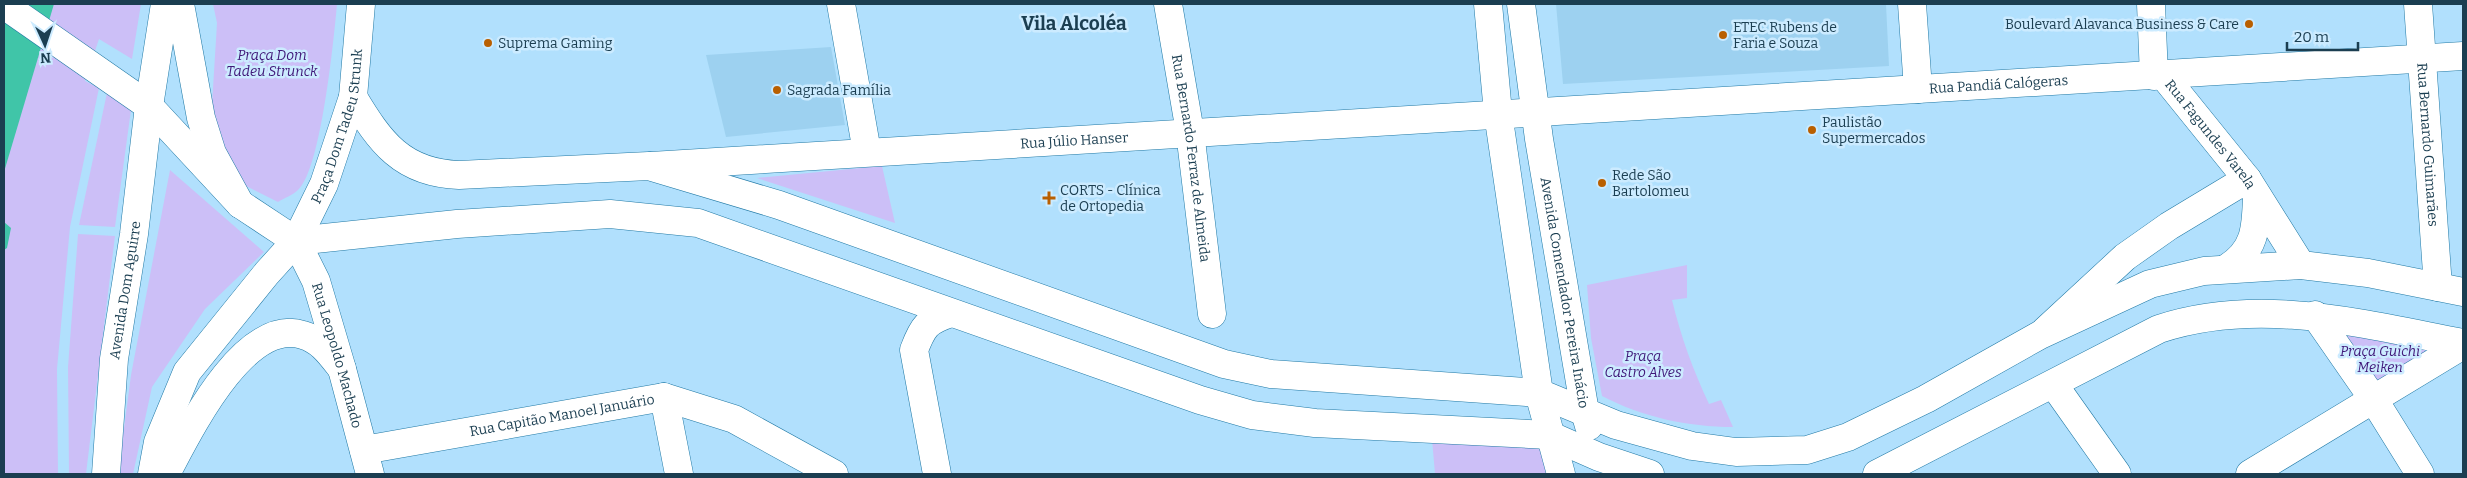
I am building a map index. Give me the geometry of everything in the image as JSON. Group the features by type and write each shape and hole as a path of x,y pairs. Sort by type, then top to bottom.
{"main road":[{"path":"149,106 165,4"},
{"path":"180,4 200,118 212,153 240,204"},
{"path":"841,4 866,152"},
{"name":"Rua Bernardo Ferraz de Almeida","path":"1168,4 1190,132 1212,314"},
{"path":"1488,4 1498,113 1539,393 1561,474"},
{"name":"Avenida Comendador Pereira Inácio","path":"1521,4 1534,111 1585,412 1601,466"},
{"path":"1912,4 1918,89"},
{"path":"2151,4 2158,76"},
{"name":"Rua Bernardo Guimarães","path":"2418,4 2421,58 2451,289"},
{"path":"4,5 149,106 240,204 296,241 457,224 610,214 698,223 1200,400 1252,415 1315,423 1549,435 1601,466 1650,474"},
{"name":"Praça Dom Tadeu Strunk","path":"296,241 324,184 352,97 359,9"},
{"name":"Rua Pandiá Calógeras","path":"1534,111 2158,76 2463,56"},
{"name":"Rua Fagundes Varela","path":"2158,76 2252,188 2301,265"},
{"name":"Rua Júlio Hanser","path":"352,97 376,133 393,151 408,162 431,172 459,175 649,166 1498,113"},
{"name":"Avenida Dom Aguirre","path":"106,474 114,359 134,234 149,106"},
{"path":"1498,113 1534,111"},
{"path":"649,166 798,211 1224,364 1272,374 1539,393 1616,425 1692,446 1736,452 1807,450 1848,436 1926,399 2040,335 2150,284 2204,271 2227,268 2301,265 2368,273 2451,289"},
{"path":"2040,335 2125,257 2170,226 2252,188"},
{"name":"Rua Fagundes Varela","path":"2227,268 2238,261 2250,247 2255,229 2252,188"},
{"path":"152,474 158,442 187,372 267,273 296,241"},
{"name":"Rua Leopoldo Machado","path":"296,241 316,281 367,462"},
{"path":"937,474 914,350 921,330 932,319 951,313"},
{"path":"1877,474 2054,385 2159,329 2182,322 2248,313 2315,315 2463,344"},
{"path":"2315,315 2374,400 2420,474"},
{"path":"166,474 220,382 250,348 271,335 301,334 319,342 342,369"},
{"path":"2250,474 2463,344"},
{"path":"2054,385 2117,474"},
{"path":"664,397 679,474"},
{"name":"Rua Capitão Manoel Januário","path":"367,462 664,397 734,419 834,474"}],"shaded area":[{"path":"4,4 54,4 4,172"},
{"name":"ETEC Rubens de Faria e Souza","path":"1556,4 1886,4 1889,66 1563,84"},
{"name":"Sagrada Família","path":"831,47 845,125 726,137 706,55"},
{"path":"4,222 11,228 7,248 4,250"}],"green space":[{"path":"4,4 141,4 132,59 99,39 85,81 99,88 70,227 57,369 58,474 4,474"},
{"name":"Praça Dom Tadeu Strunck","path":"213,4 337,4 325,102 313,157 306,178 298,190 278,202 246,186 226,156 211,121 217,23"},
{"path":"108,88 131,110 115,227 79,225"},
{"path":"882,166 895,223 757,178"},
{"path":"170,170 264,252 205,309 152,387 133,474 118,474 131,375"},
{"path":"78,234 115,236 86,474 69,474 68,367"},
{"name":"Praça Castro Alves","path":"1687,265 1687,298 1672,300 1688,353 1709,404 1721,400 1733,427 1682,423 1633,410 1602,396 1591,338 1587,285"},
{"name":"Praça Guichi Meiken","path":"2333,325 2427,348 2418,362 2374,389"},
{"path":"1432,439 1541,448 1553,474 1435,474"}],"place":[{"name":"Boulevard Alavanca Business & Care","path":"2249,24"},
{"name":"ETEC Rubens de Faria e Souza","path":"1723,35"},
{"name":"Suprema Gaming","path":"488,43"},
{"name":"Sagrada Família","path":"777,90"},
{"name":"Paulistão Supermercados","path":"1812,130"},
{"name":"Rede São Bartolomeu","path":"1602,183"},
{"name":"CORTS - Clínica de Ortopedia","path":"1049,198"}],"district":[{"name":"Vila Alcoléa","path":"1074,23"}]}
